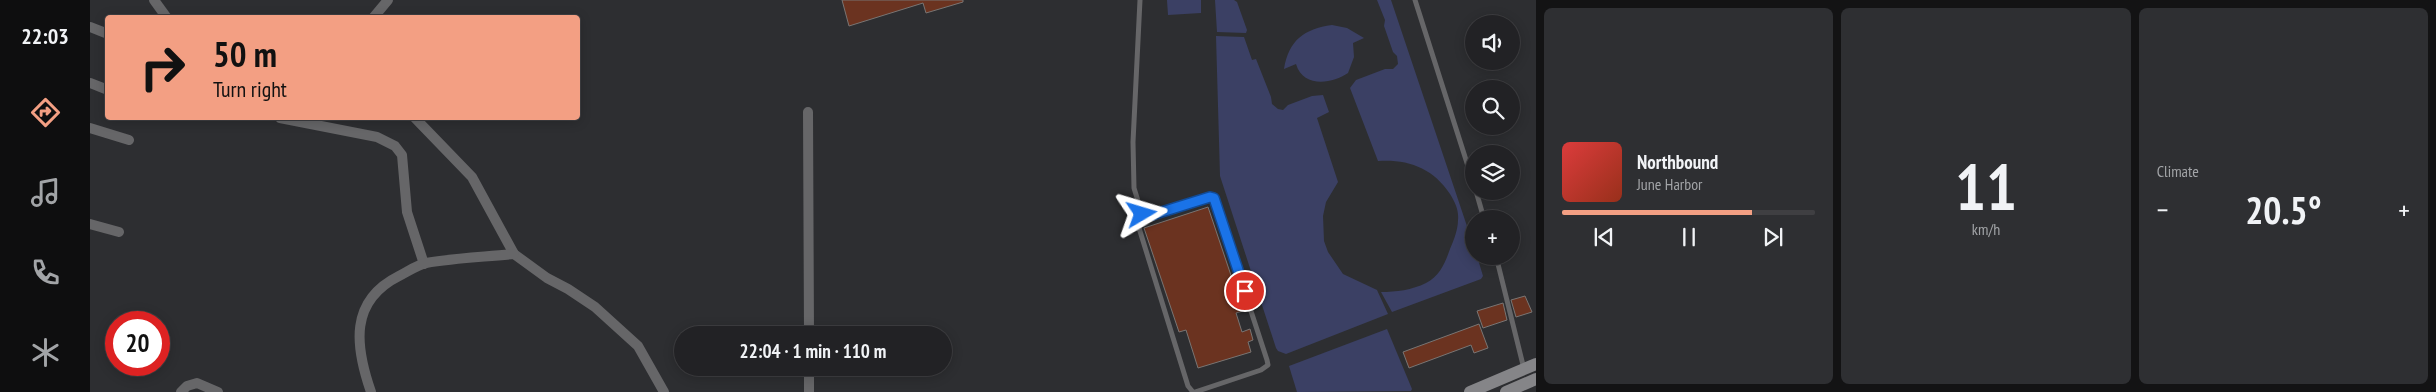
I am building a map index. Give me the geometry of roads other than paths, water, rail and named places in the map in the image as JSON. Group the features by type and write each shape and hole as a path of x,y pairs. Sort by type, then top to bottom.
{"main road":[{"path":"1470,392 1530,367"},
{"path":"1506,392 1536,379"}],"street":[{"path":"154,0 165,15"},
{"path":"376,15 388,0"},
{"path":"90,27 105,33"},
{"path":"90,83 105,89"},
{"path":"808,112 809,326"},
{"path":"290,120 377,137 395,146 402,155 407,212 424,264"},
{"path":"417,120 472,177 514,254 547,278 595,307 638,346 664,392"},
{"path":"90,128 129,140"},
{"path":"90,224 119,232"},
{"path":"371,392 359,343 364,313 375,291 382,284 424,264 514,254"},
{"path":"809,376 810,392"},
{"path":"181,392 187,386 197,383 218,392"}],"lane":[{"path":"1140,0 1133,157 1134,188 1142,214 1138,228 1188,386 1194,392 1261,370 1268,365 1214,198 1210,197 1152,215 1142,214"},
{"path":"1415,0 1465,157"},
{"path":"1499,265 1530,367"}]}
